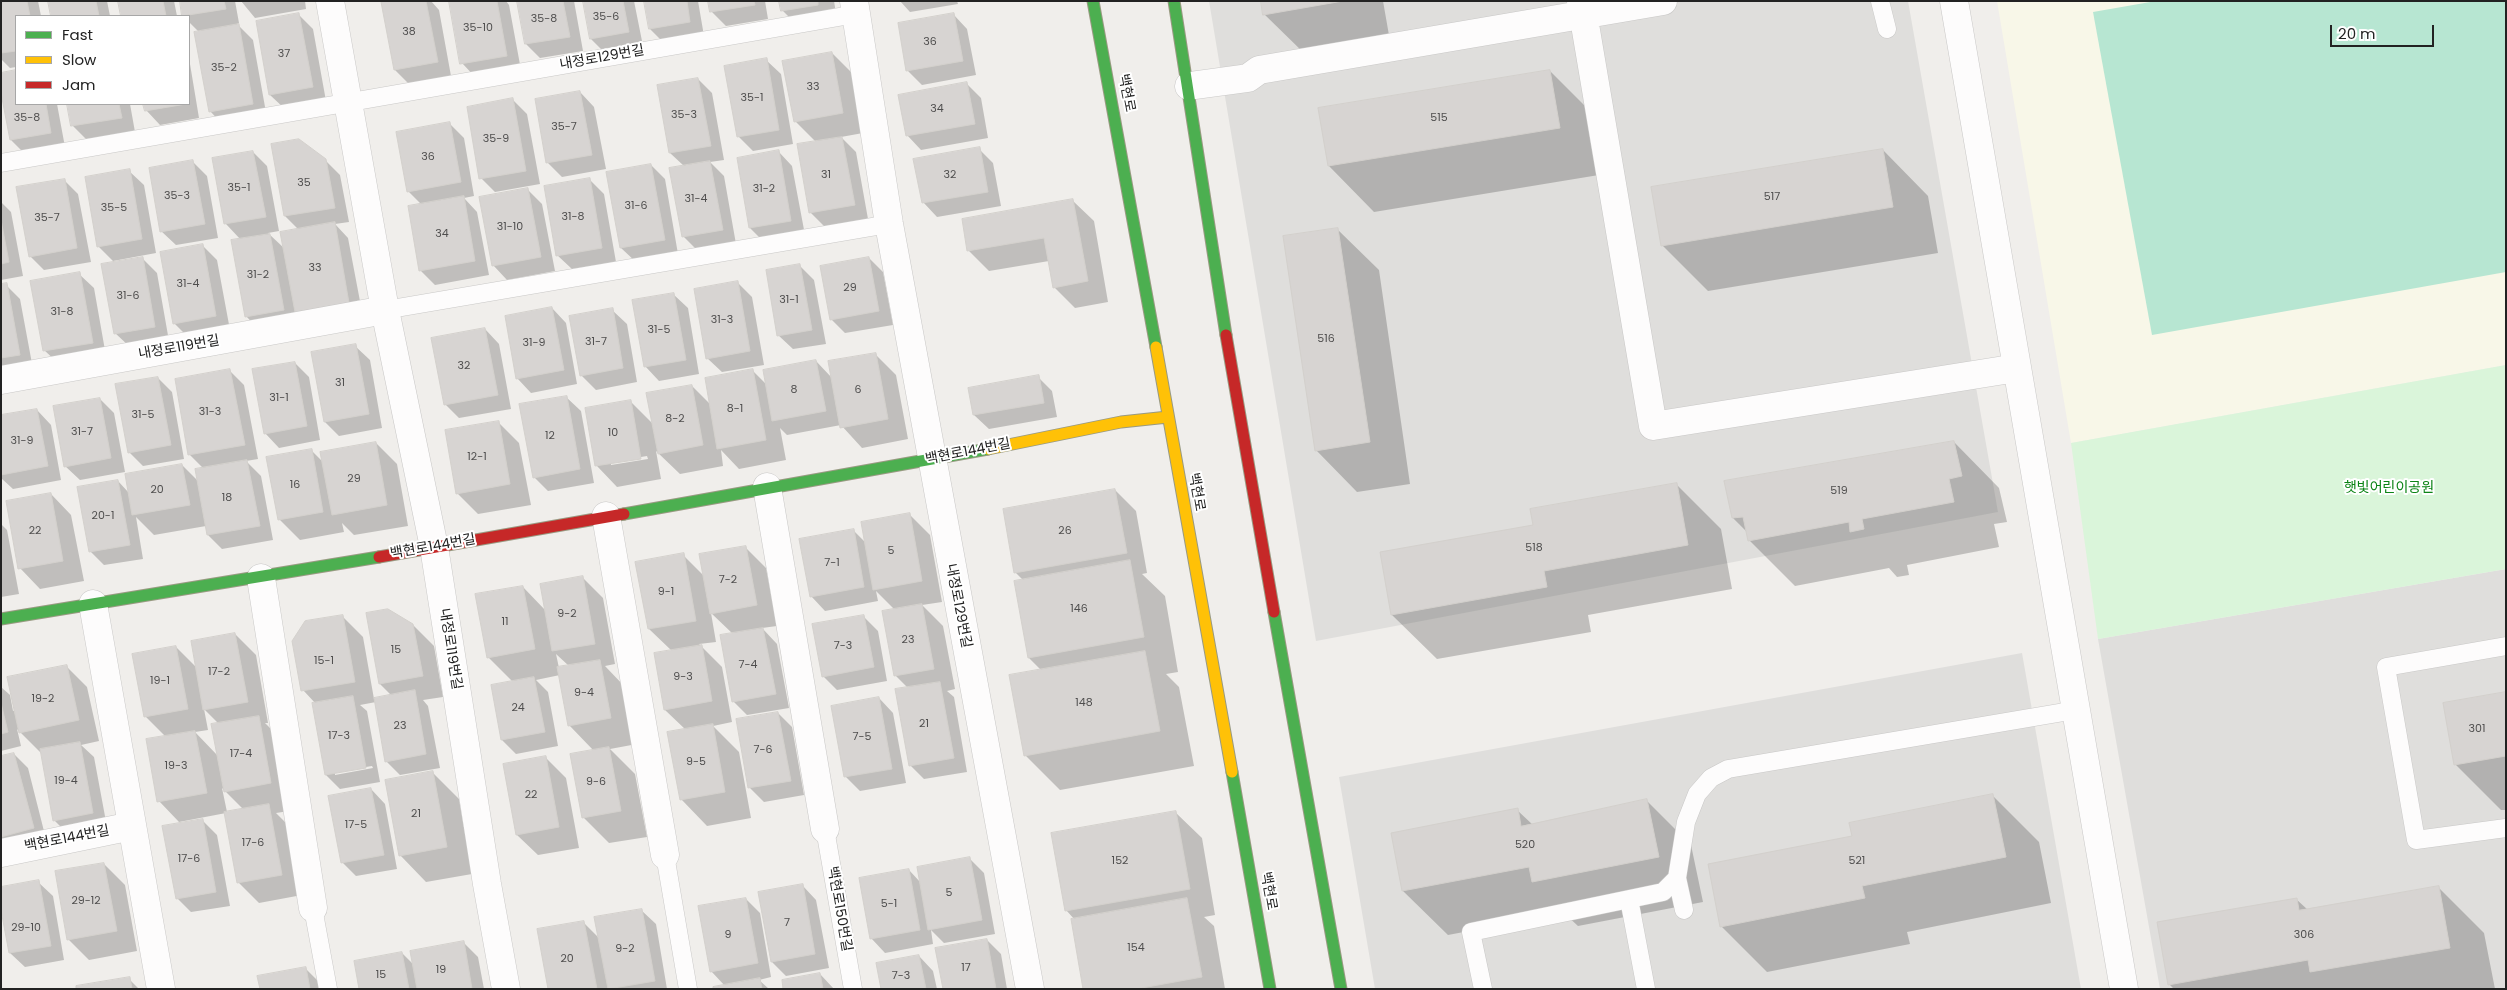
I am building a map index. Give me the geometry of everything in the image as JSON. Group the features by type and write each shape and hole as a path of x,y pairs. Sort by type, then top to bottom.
{"main road":[{"name":"백현로","path":"1093,1 1270,989"},
{"path":"1174,1 1189,86 1237,405 1341,989"},
{"name":"백현로144번길","path":"1,619 261,578 767,487 931,460 1121,422 1168,417"}],"street":[{"name":"내정로119번길","path":"330,1 385,310 434,547 487,884 506,989"},
{"path":"1189,86 1248,78 1259,70 1582,8 1662,1"},
{"path":"1954,1 2124,989"},
{"name":"내정로129번길","path":"855,8 889,224 931,460 1030,989"},
{"path":"1582,8 1653,426 2017,368"},
{"name":"내정로119번길","path":"1,380 385,310"},
{"path":"767,487 825,830"},
{"path":"606,516 665,855"},
{"path":"261,578 313,908"},
{"path":"93,604 161,989"},
{"name":"백현로144번길","path":"1,853 132,826"}],"lane":[{"path":"1880,1 1887,29"},
{"name":"내정로129번길","path":"348,103 855,8"},
{"path":"1,163 348,103"},
{"path":"385,310 889,224"},
{"path":"2506,646 2386,667 2416,840 2506,828"},
{"path":"1684,910 1677,878 1686,822 1697,794 1711,778 1728,769 2076,710"},
{"name":"백현로150번길","path":"825,830 852,989"},
{"path":"665,855 688,989"},
{"path":"1483,989 1471,932 1663,892 1677,878"},
{"path":"1629,899 1646,989"},
{"path":"313,908 328,989"}],"shaded area":[{"path":"1209,1 1908,1 1998,512 1316,641"},
{"path":"1997,1 2506,1 2506,365 2071,443"},
{"path":"2506,569 2506,989 2160,989 2098,639"},
{"path":"2022,653 2081,989 1375,989 1339,777"}],"green space":[{"path":"2156,1 2506,1 2506,272 2152,335 2093,12"},
{"name":"햇빛어린이공원","path":"2506,365 2506,569 2098,639 2071,443"}],"building":[{"path":"1,1 27,1 30,15 15,15 15,51 1,53"},
{"path":"48,1 96,1 99,15 51,15"},
{"path":"118,1 163,1 166,15 121,15"},
{"path":"180,1 224,1 226,9 188,15 182,15"},
{"path":"426,1 438,62 394,70 381,2"},
{"path":"449,1 497,1 507,56 460,64"},
{"path":"517,1 563,1 570,37 525,44"},
{"path":"583,1 623,1 629,32 590,39"},
{"path":"644,1 687,1 690,22 649,29"},
{"path":"708,1 754,1 755,5 710,12"},
{"path":"779,1 818,1 818,5 781,11"},
{"path":"1261,1 1343,1 1263,15"},
{"path":"299,13 313,87 269,95 256,21"},
{"path":"954,13 963,61 906,71 898,23"},
{"path":"239,24 253,104 209,112 194,32"},
{"path":"832,52 843,113 794,122 782,61"},
{"path":"767,58 779,130 737,137 724,66"},
{"path":"15,70 15,105 46,105 51,133 10,140 1,93 1,73"},
{"path":"1550,70 1560,128 1328,166 1318,108"},
{"path":"698,78 711,146 669,153 657,85"},
{"path":"967,82 975,124 906,136 898,95"},
{"path":"580,91 592,155 546,163 535,99"},
{"path":"513,98 526,171 479,179 467,107"},
{"path":"67,105 119,105 122,118 71,126"},
{"path":"143,105 180,105 145,111"},
{"path":"450,122 461,182 407,192 396,132"},
{"path":"842,137 855,205 809,213 797,144"},
{"path":"299,139 326,159 335,208 284,216 271,144"},
{"path":"980,147 988,192 922,203 913,159"},
{"path":"1883,149 1893,207 1661,246 1651,187"},
{"path":"779,150 791,221 749,228 737,158"},
{"path":"253,151 266,217 224,224 212,158"},
{"path":"193,160 205,224 160,232 149,168"},
{"path":"710,161 723,230 682,237 669,168"},
{"path":"651,164 665,240 620,248 606,172"},
{"path":"130,169 142,239 97,247 85,177"},
{"path":"590,178 602,248 556,256 544,186"},
{"path":"65,179 77,248 29,257 16,187"},
{"path":"528,188 541,257 492,266 479,197"},
{"path":"464,196 475,261 419,271 408,206"},
{"path":"1073,199 1088,281 1053,288 1044,238 967,251 962,219"},
{"path":"1,220 9,262 1,264"},
{"path":"335,222 349,303 295,312 280,232"},
{"path":"1338,228 1370,442 1315,451 1283,236"},
{"path":"270,234 284,310 245,317 231,240"},
{"path":"203,244 216,316 173,324 160,252"},
{"path":"143,257 155,327 114,334 101,264"},
{"path":"869,257 879,311 830,320 820,266"},
{"path":"800,264 812,330 777,336 766,270"},
{"path":"80,272 93,343 43,351 30,281"},
{"path":"738,281 750,351 706,359 694,289"},
{"path":"7,283 20,355 1,358 1,284"},
{"path":"674,293 686,360 644,367 632,300"},
{"path":"552,307 564,370 516,379 505,316"},
{"path":"613,308 623,368 580,376 569,316"},
{"path":"485,328 498,395 444,405 431,338"},
{"path":"356,344 369,414 324,422 311,352"},
{"path":"876,353 888,419 840,428 828,361"},
{"path":"816,360 826,411 772,421 763,370"},
{"path":"295,362 307,426 264,434 252,369"},
{"path":"230,369 245,445 188,455 175,379"},
{"path":"753,369 766,440 717,449 705,378"},
{"path":"1039,375 1044,403 973,415 968,388"},
{"path":"158,377 171,445 128,453 115,384"},
{"path":"692,385 703,445 658,454 646,393"},
{"path":"567,396 580,469 533,478 519,404"},
{"path":"100,398 111,458 64,467 53,406"},
{"path":"631,400 641,459 595,466 585,408"},
{"path":"37,409 48,466 1,475 1,415"},
{"path":"499,421 510,484 456,494 445,430"},
{"path":"1954,441 1962,476 1949,479 1954,502 1862,519 1864,529 1850,532 1849,522 1748,541 1743,517 1732,518 1724,481"},
{"path":"376,442 387,505 332,515 320,452"},
{"path":"312,449 323,512 278,520 266,457"},
{"path":"247,460 260,526 207,535 195,469"},
{"path":"182,464 190,505 132,515 125,474"},
{"path":"118,480 130,545 89,552 77,487"},
{"path":"1677,483 1688,545 1544,571 1547,587 1391,615 1380,552 1533,525 1530,509"},
{"path":"1115,489 1127,553 1014,573 1003,509"},
{"path":"51,493 63,561 18,569 6,501"},
{"path":"910,513 922,581 873,590 861,522"},
{"path":"854,529 864,587 810,597 799,539"},
{"path":"746,546 757,605 710,614 699,554"},
{"path":"684,553 696,621 648,629 635,562"},
{"path":"1130,560 1144,637 1028,658 1014,581"},
{"path":"583,576 595,644 552,651 540,584"},
{"path":"523,586 535,649 487,658 475,594"},
{"path":"922,604 934,669 894,676 882,611"},
{"path":"388,609 413,624 423,676 379,684 366,613"},
{"path":"343,615 355,682 301,691 292,641 305,621"},
{"path":"864,615 874,667 822,677 812,624"},
{"path":"763,628 776,694 732,702 720,635"},
{"path":"235,633 248,702 203,710 191,641"},
{"path":"702,645 712,701 664,710 654,653"},
{"path":"176,646 188,709 144,717 132,654"},
{"path":"1145,651 1160,731 1024,756 1009,675"},
{"path":"600,660 611,718 568,726 557,667"},
{"path":"67,665 79,720 19,733 7,677"},
{"path":"534,677 545,732 501,740 491,685"},
{"path":"940,682 954,758 909,766 895,689"},
{"path":"415,690 426,754 385,762 374,698"},
{"path":"2506,692 2506,756 2454,765 2443,703"},
{"path":"353,696 366,768 325,775 312,703"},
{"path":"879,697 892,769 844,777 831,706"},
{"path":"1,703 8,732 1,734"},
{"path":"778,712 791,781 748,788 736,719"},
{"path":"259,716 271,783 224,792 211,724"},
{"path":"713,724 725,792 680,800 667,732"},
{"path":"195,731 207,793 157,802 146,739"},
{"path":"80,742 93,813 53,821 40,749"},
{"path":"609,747 621,811 582,818 570,754"},
{"path":"14,753 34,828 1,837 1,756"},
{"path":"546,756 559,827 516,835 503,764"},
{"path":"433,771 447,847 399,856 385,780"},
{"path":"371,788 384,855 341,863 328,796"},
{"path":"1993,794 2006,857 1862,886 1865,898 1720,927 1708,864 1852,836 1849,823"},
{"path":"1647,799 1659,857 1532,882 1529,867 1402,891 1391,833 1518,808 1521,826"},
{"path":"269,804 282,875 237,883 224,812"},
{"path":"1176,811 1190,889 1065,911 1051,833"},
{"path":"203,819 216,892 176,899 162,826"},
{"path":"970,857 982,920 928,930 917,867"},
{"path":"104,863 117,931 67,940 55,871"},
{"path":"909,869 920,930 870,939 859,878"},
{"path":"39,880 51,946 9,953 1,910 1,887"},
{"path":"803,884 815,954 771,962 758,892"},
{"path":"2439,886 2450,948 2310,972 2308,960 2168,985 2157,922 2297,898 2299,910"},
{"path":"746,898 758,963 710,972 698,906"},
{"path":"1187,898 1202,977 1136,989 1083,989 1071,919"},
{"path":"642,909 655,981 608,989 594,917"},
{"path":"584,921 597,989 548,989 537,929"},
{"path":"987,939 996,989 943,989 935,948"},
{"path":"464,941 472,989 417,989 410,951"},
{"path":"402,952 409,989 359,989 354,961"},
{"path":"919,955 926,989 881,989 876,963"},
{"path":"306,967 310,989 260,989 257,976"},
{"path":"820,973 823,989 783,989 782,980"},
{"path":"130,977 132,989 76,989 76,986"},
{"path":"760,978 762,989 713,989 713,987"}],"traffic: fast":[{"path":"1093,1 1156,347"},
{"path":"1174,1 1226,335"},
{"path":"624,514 988,449"},
{"path":"1,619 379,557"},
{"path":"1274,612 1341,989"},
{"path":"1232,772 1270,989"}],"traffic: slow":[{"path":"1156,347 1232,772"},
{"path":"988,449 1121,422 1168,417"}],"traffic: jam":[{"path":"1226,335 1274,612"},
{"path":"379,557 624,514"}]}
